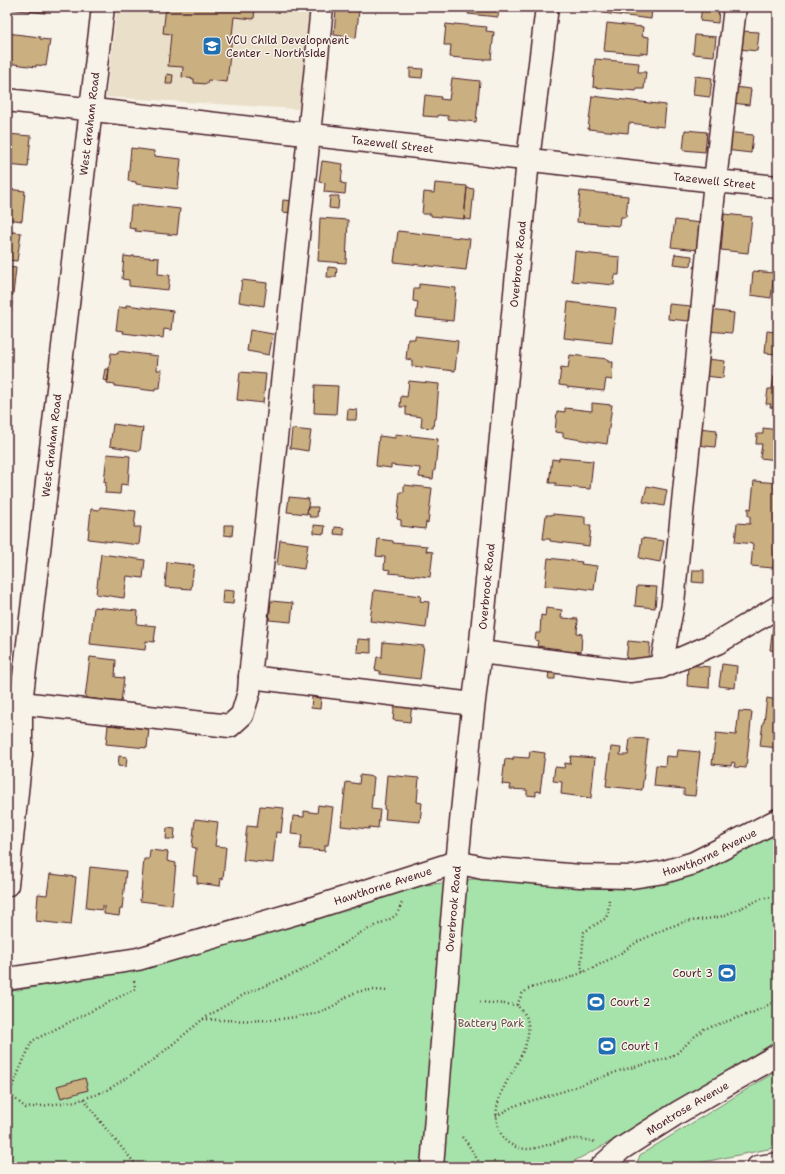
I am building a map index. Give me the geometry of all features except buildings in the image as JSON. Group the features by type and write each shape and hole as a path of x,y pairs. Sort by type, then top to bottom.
{"street":[{"name":"West Graham Road","path":"7,885 21,755 21,703 103,7"},
{"path":"21,703 230,726 242,715 249,692 322,7"},
{"name":"Overbrook Road","path":"432,1167 457,862 473,704 480,652 528,160 547,7"},
{"path":"661,667 673,603 715,181 735,7"},
{"name":"Tazewell Street","path":"7,100 528,160 778,187"},
{"path":"480,652 630,671 661,667 717,643 778,607"},
{"path":"250,677 473,704"},
{"name":"Hawthorne Avenue","path":"7,979 138,959 307,910 457,862 484,868 573,876 632,877 664,872 694,863 778,820"},
{"name":"Montrose Avenue","path":"600,1167 621,1149 679,1112 778,1055"},
{"path":"758,1167 778,1164"}],"path":[{"path":"583,972 581,966 584,932 606,918 608,912 609,894"},
{"path":"517,1005 522,994 528,990 548,983 564,980 593,968 621,953 637,942 667,928 684,922 722,916 761,899 778,896"},
{"path":"132,974 135,989 32,1041 8,1093 26,1108 84,1100 109,1089 150,1062 203,1019 243,995 303,970 360,933 392,918 401,908 403,900"},
{"path":"203,1019 261,1020 302,1016 333,1006 344,998 355,993 368,990 388,991"},
{"path":"496,1116 514,1106 564,1092 619,1071 669,1058 677,1053 704,1029 752,1013 778,1000"},
{"path":"480,1002 517,1005 527,1018 528,1037 525,1047 502,1092 496,1116 498,1127 504,1140 517,1148 525,1149 534,1149 563,1140 574,1139 586,1140 599,1144"},
{"path":"84,1100 138,1167"},
{"path":"462,1137 482,1167"}],"shaded area":[{"name":"VCU Child Development Center - Northside","path":"117,7 334,7 326,111 106,97"}],"green space":[{"name":"Battery Park","path":"778,832 778,1040 612,1141 563,1167 7,1167 7,992 142,968 391,893 426,885 490,877 577,887 631,889 664,882 693,872 741,852"},
{"path":"775,1072 778,1073 778,1147 679,1167 638,1167 637,1163 640,1155"}],"place":[{"name":"VCU Child Development Center - Northside","path":"212,46"},
{"name":"Court 3","path":"727,973"},
{"name":"Court 2","path":"596,1002"},
{"name":"Court 1","path":"607,1046"}]}
